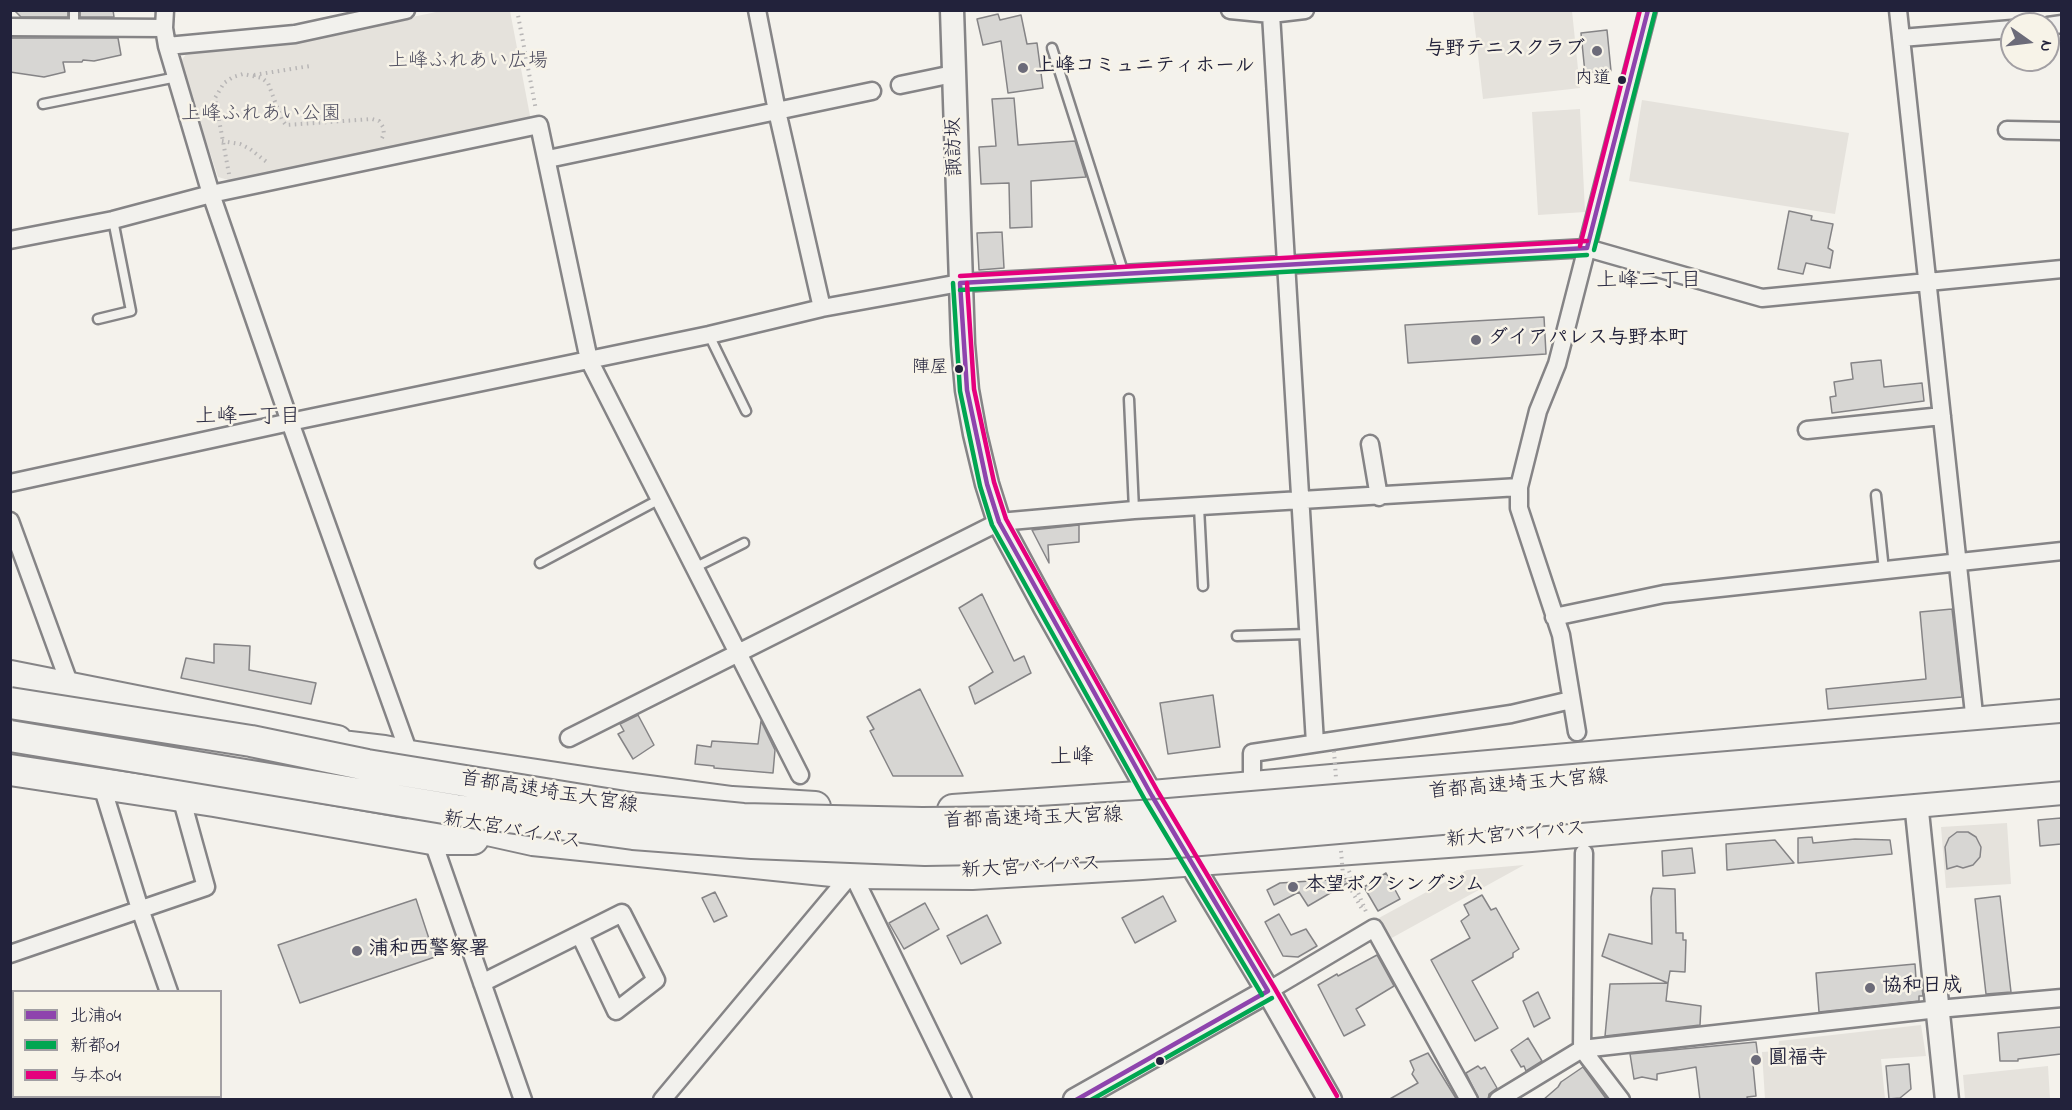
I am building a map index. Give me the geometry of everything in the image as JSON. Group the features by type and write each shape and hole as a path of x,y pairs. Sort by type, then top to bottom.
{"highway":[{"path":"10,676 397,754"},
{"path":"10,689 114,707 251,741"},
{"path":"10,704 397,754 732,802 916,813 1252,788 2061,715"},
{"name":"首都高速埼玉大宮線","path":"10,704 251,741 367,765 631,808 743,819 922,823 1040,822 1157,815 2061,739"},
{"name":"首都高速埼玉大宮線","path":"10,735 456,810 633,834 752,843 925,850 1166,843 2061,765"},
{"name":"新大宮バイパス","path":"10,735 412,813 533,840 852,873 972,874 1189,860 1531,836 2061,789"},
{"path":"10,770 181,796 432,839 533,840"}],"main road":[{"name":"諏訪坂","path":"952,10 960,282 967,390 975,434 999,522 1152,796 1330,1100"},
{"path":"1916,802 1947,1100"},
{"path":"1075,1100 1268,991"}],"street":[{"path":"165,10 164,28 167,46 212,194 290,422 397,754"},
{"path":"167,46 295,34 406,10"},
{"path":"757,10 777,111 822,308"},
{"path":"1230,10 1270,14 1305,10"},
{"path":"1578,732 1561,635 1519,508 1519,487 1538,411 1557,364 1648,10"},
{"path":"1898,10 1976,723"},
{"path":"1270,14 1315,743"},
{"path":"10,27 74,19 164,28"},
{"path":"1901,38 2000,30"},
{"path":"900,85 953,74"},
{"path":"548,159 872,91"},
{"path":"10,240 113,220 212,194 539,125 589,360 800,775"},
{"path":"2007,130 2061,131"},
{"path":"10,483 709,335 822,308 960,282 1587,248 1762,298 2061,269"},
{"path":"1807,430 1942,416"},
{"path":"1370,444 1379,497"},
{"path":"569,738 736,652 999,522 1134,510 1519,487"},
{"path":"10,521 71,688"},
{"path":"1554,617 1664,594 2061,551"},
{"path":"1252,788 1252,753 1511,714 1571,699"},
{"path":"101,783 140,909 168,990"},
{"path":"10,954 206,887 181,796"},
{"path":"412,813 432,839 523,1100"},
{"path":"1584,853 1582,1049 1621,1100"},
{"path":"662,1100 852,873 963,1100"},
{"path":"482,983 622,913 656,980 616,1011 580,935"},
{"path":"1268,991 1374,928 1469,1100"},
{"path":"1498,1100 1582,1049 1938,1009 2061,998"}],"lane":[{"path":"1052,48 1124,274"},
{"path":"43,104 177,77"},
{"path":"98,319 131,310 113,220"},
{"path":"709,335 746,411"},
{"path":"1129,399 1134,510"},
{"path":"1876,495 1884,570"},
{"path":"540,563 660,499"},
{"path":"1199,507 1203,585"},
{"path":"694,568 744,543"},
{"path":"1237,636 1308,634"}],"path":[{"path":"517,10 539,125"},
{"path":"252,75 310,66"},
{"path":"268,72 268,84 286,125 372,119 379,121 383,127 382,140 375,145"},
{"path":"232,190 215,98 224,83 243,74 262,78 268,84"},
{"path":"222,141 240,144 268,163"},
{"path":"258,166 276,161"},
{"path":"229,172 239,170"},
{"path":"1348,868 1362,907"},
{"path":"1343,875 1374,928"}],"shaded area":[{"path":"441,11 510,11 531,121 242,184 218,177 180,62 188,52 302,40"},
{"path":"1473,11 1572,11 1580,88 1483,99"},
{"path":"1642,100 1849,133 1835,214 1629,181"},
{"path":"1580,109 1585,212 1538,215 1532,112"},
{"path":"2007,823 2011,884 1946,888 1941,827"},
{"path":"1524,865 1388,940 1377,919 1467,870"},
{"path":"1921,1025 1926,1056 1881,1059 1885,1099 1765,1099 1762,1052 1778,1051 1779,1041"},
{"path":"2048,1066 2050,1099 1965,1099 1963,1075"}],"building":[{"path":"14,10 68,10 68,17 21,17"},
{"path":"80,10 113,10 114,17 80,17"},
{"path":"998,14 1000,20 1021,15 1027,44 1037,43 1043,88 1008,93 1001,41 983,45 977,19"},
{"path":"1607,30 1611,71 1585,73 1581,33"},
{"path":"10,38 118,38 121,55 94,61 63,62 65,72 44,77 10,72"},
{"path":"1014,98 1018,145 1075,141 1086,177 1031,181 1032,227 1010,228 1009,183 981,184 979,147 996,146 992,99"},
{"path":"1789,211 1812,216 1811,220 1833,224 1828,248 1833,251 1830,268 1806,263 1803,274 1778,269"},
{"path":"1002,232 1004,268 979,270 977,233"},
{"name":"ダイアパレス与野本町","path":"1544,317 1546,354 1408,363 1405,325"},
{"path":"1881,360 1884,387 1922,383 1924,401 1832,413 1830,397 1836,396 1834,382 1853,379 1851,363"},
{"path":"1079,525 1079,542 1048,545 1049,563 1032,530"},
{"path":"982,594 1014,661 1024,656 1031,673 975,704 969,687 993,672 959,608"},
{"path":"1952,609 1962,697 1828,709 1826,689 1926,679 1920,612"},
{"path":"214,644 250,646 249,670 316,683 311,704 181,678 186,658 214,663"},
{"path":"920,689 963,776 893,776 870,731 874,729 867,717"},
{"path":"1213,695 1220,747 1168,754 1160,703"},
{"path":"638,715 654,745 633,759 618,734 624,731 620,724"},
{"path":"761,721 775,750 773,773 695,764 697,745 711,747 712,741 758,744"},
{"path":"2061,818 2061,844 2040,846 2038,820"},
{"path":"1957,832 1968,832 1976,837 1981,847 1980,857 1973,865 1947,869 1945,847 1949,838"},
{"path":"1812,837 1813,843 1855,839 1890,840 1892,854 1798,863 1798,838"},
{"path":"1775,840 1794,863 1727,870 1726,844"},
{"path":"1692,848 1695,873 1663,876 1662,851"},
{"path":"1386,873 1400,899 1378,911 1364,887"},
{"path":"1356,878 1308,906 1299,892 1274,905 1267,890 1280,883"},
{"path":"1653,888 1675,889 1676,933 1683,933 1683,940 1686,940 1685,972 1670,971 1668,983 1602,956 1609,934 1652,944 1651,897"},
{"path":"715,892 727,916 714,922 702,898"},
{"path":"1482,895 1491,910 1496,908 1519,949 1513,953 1513,957 1472,981 1498,1028 1475,1041 1431,960 1470,938 1461,921 1469,915 1464,905"},
{"path":"1163,896 1176,921 1135,943 1122,918"},
{"path":"2000,896 2011,992 1986,994 1975,899"},
{"name":"浦和西警察署","path":"416,899 435,957 300,1003 278,945"},
{"path":"925,903 939,929 904,949 889,923"},
{"path":"1279,914 1291,935 1306,929 1317,946 1298,957 1283,956 1265,922"},
{"path":"987,915 1001,943 961,964 947,936"},
{"path":"1377,955 1394,986 1356,1009 1365,1025 1344,1036 1318,985"},
{"name":"協和日成","path":"1915,964 1916,979 1921,979 1923,996 1919,996 1919,1001 1819,1012 1816,973"},
{"path":"1668,983 1666,1001 1701,1006 1700,1025 1605,1036 1610,984"},
{"path":"1538,992 1550,1018 1534,1027 1523,1001"},
{"path":"2061,1027 2061,1054 2018,1059 2018,1061 2000,1061 1998,1033"},
{"path":"1528,1038 1542,1061 1526,1071 1511,1050"},
{"path":"1756,1042 1759,1065 1753,1065 1756,1096 1747,1097 1748,1100 1700,1100 1696,1067 1657,1074 1657,1080 1642,1077 1634,1079 1630,1054"},
{"path":"1428,1053 1457,1100 1388,1100 1418,1083 1412,1074 1414,1070 1410,1061"},
{"path":"1909,1064 1911,1089 1900,1098 1889,1099 1886,1066"},
{"path":"1478,1066 1481,1069 1485,1067 1497,1088 1489,1094 1488,1100 1479,1100 1466,1073"},
{"path":"1583,1067 1607,1100 1543,1100 1561,1082"}],"transit line":[{"name":"与本04","path":"1580,246 1640,10"},
{"name":"北浦04","path":"1587,248 1648,10"},
{"name":"新都01","path":"1594,250 1655,12"},
{"name":"与本04","path":"960,276 1587,241"},
{"name":"北浦04","path":"960,283 1587,248"},
{"name":"新都01","path":"960,290 1587,255"},
{"name":"新都01","path":"953,283 960,391 980,486 992,525 1145,800 1262,995"},
{"name":"北浦04","path":"960,283 967,390 987,484 999,522 1152,796 1268,991"},
{"name":"与本04","path":"967,283 974,389 994,482 1006,519 1158,792 1337,1096"},
{"name":"北浦04","path":"1076,1100 1268,991"},
{"name":"新都01","path":"1091,1100 1272,998"}],"place":[{"name":"与野テニスクラブ","path":"1597,51"},
{"name":"上峰コミュニティホール","path":"1023,68"},
{"name":"内道","path":"1622,80"},
{"name":"ダイアパレス与野本町","path":"1476,340"},
{"name":"陣屋","path":"959,369"},
{"name":"本望ボクシングジム","path":"1293,887"},
{"name":"浦和西警察署","path":"357,951"},
{"name":"協和日成","path":"1870,988"},
{"name":"圓福寺","path":"1756,1060"}],"district":[{"name":"上峰二丁目","path":"1649,283"},
{"name":"上峰一丁目","path":"248,419"},
{"name":"上峰","path":"1072,759"}],"park label":[{"name":"上峰ふれあい広場","path":"468,63"},
{"name":"上峰ふれあい公園","path":"261,116"}]}
